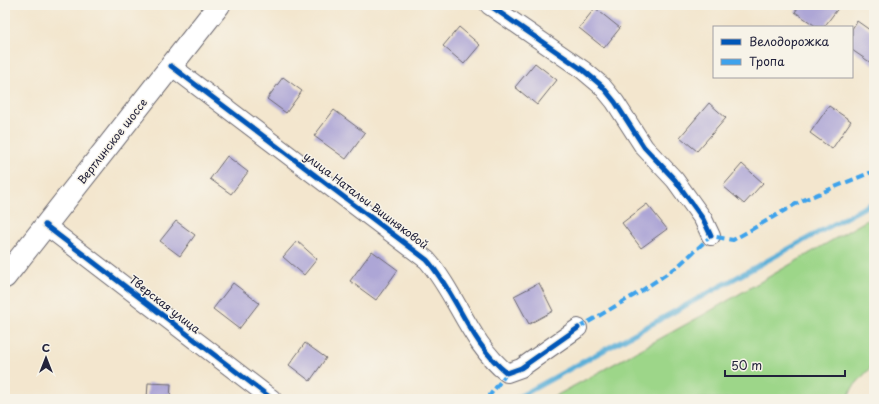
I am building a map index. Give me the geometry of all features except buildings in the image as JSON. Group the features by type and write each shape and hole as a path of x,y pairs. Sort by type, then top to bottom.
{"main road":[{"name":"Вертлинское шоссе","path":"5,277 219,5"}],"street":[{"path":"489,5 583,70 602,86 615,102 644,147 675,180 711,236"},
{"name":"улица Натальи Вишняковой","path":"171,66 427,260 436,270 460,314 497,365 507,373 521,368 578,328"},
{"name":"Тверская улица","path":"45,225 272,399"}],"green space":[{"path":"874,216 874,364 853,387 847,399 550,399 703,315"}],"waterway":[{"path":"515,399 874,202"}],"marked path":[{"path":"578,328 638,293 677,267 711,236 733,240 801,201 874,171"},
{"path":"490,399 490,395 507,373"}],"cycle path":[{"path":"489,5 583,70 602,86 615,102 644,147 675,180 703,219 711,236"},
{"path":"171,66 427,260 438,273 483,348 507,373 521,368 578,328"},
{"path":"45,225 272,399"}]}
